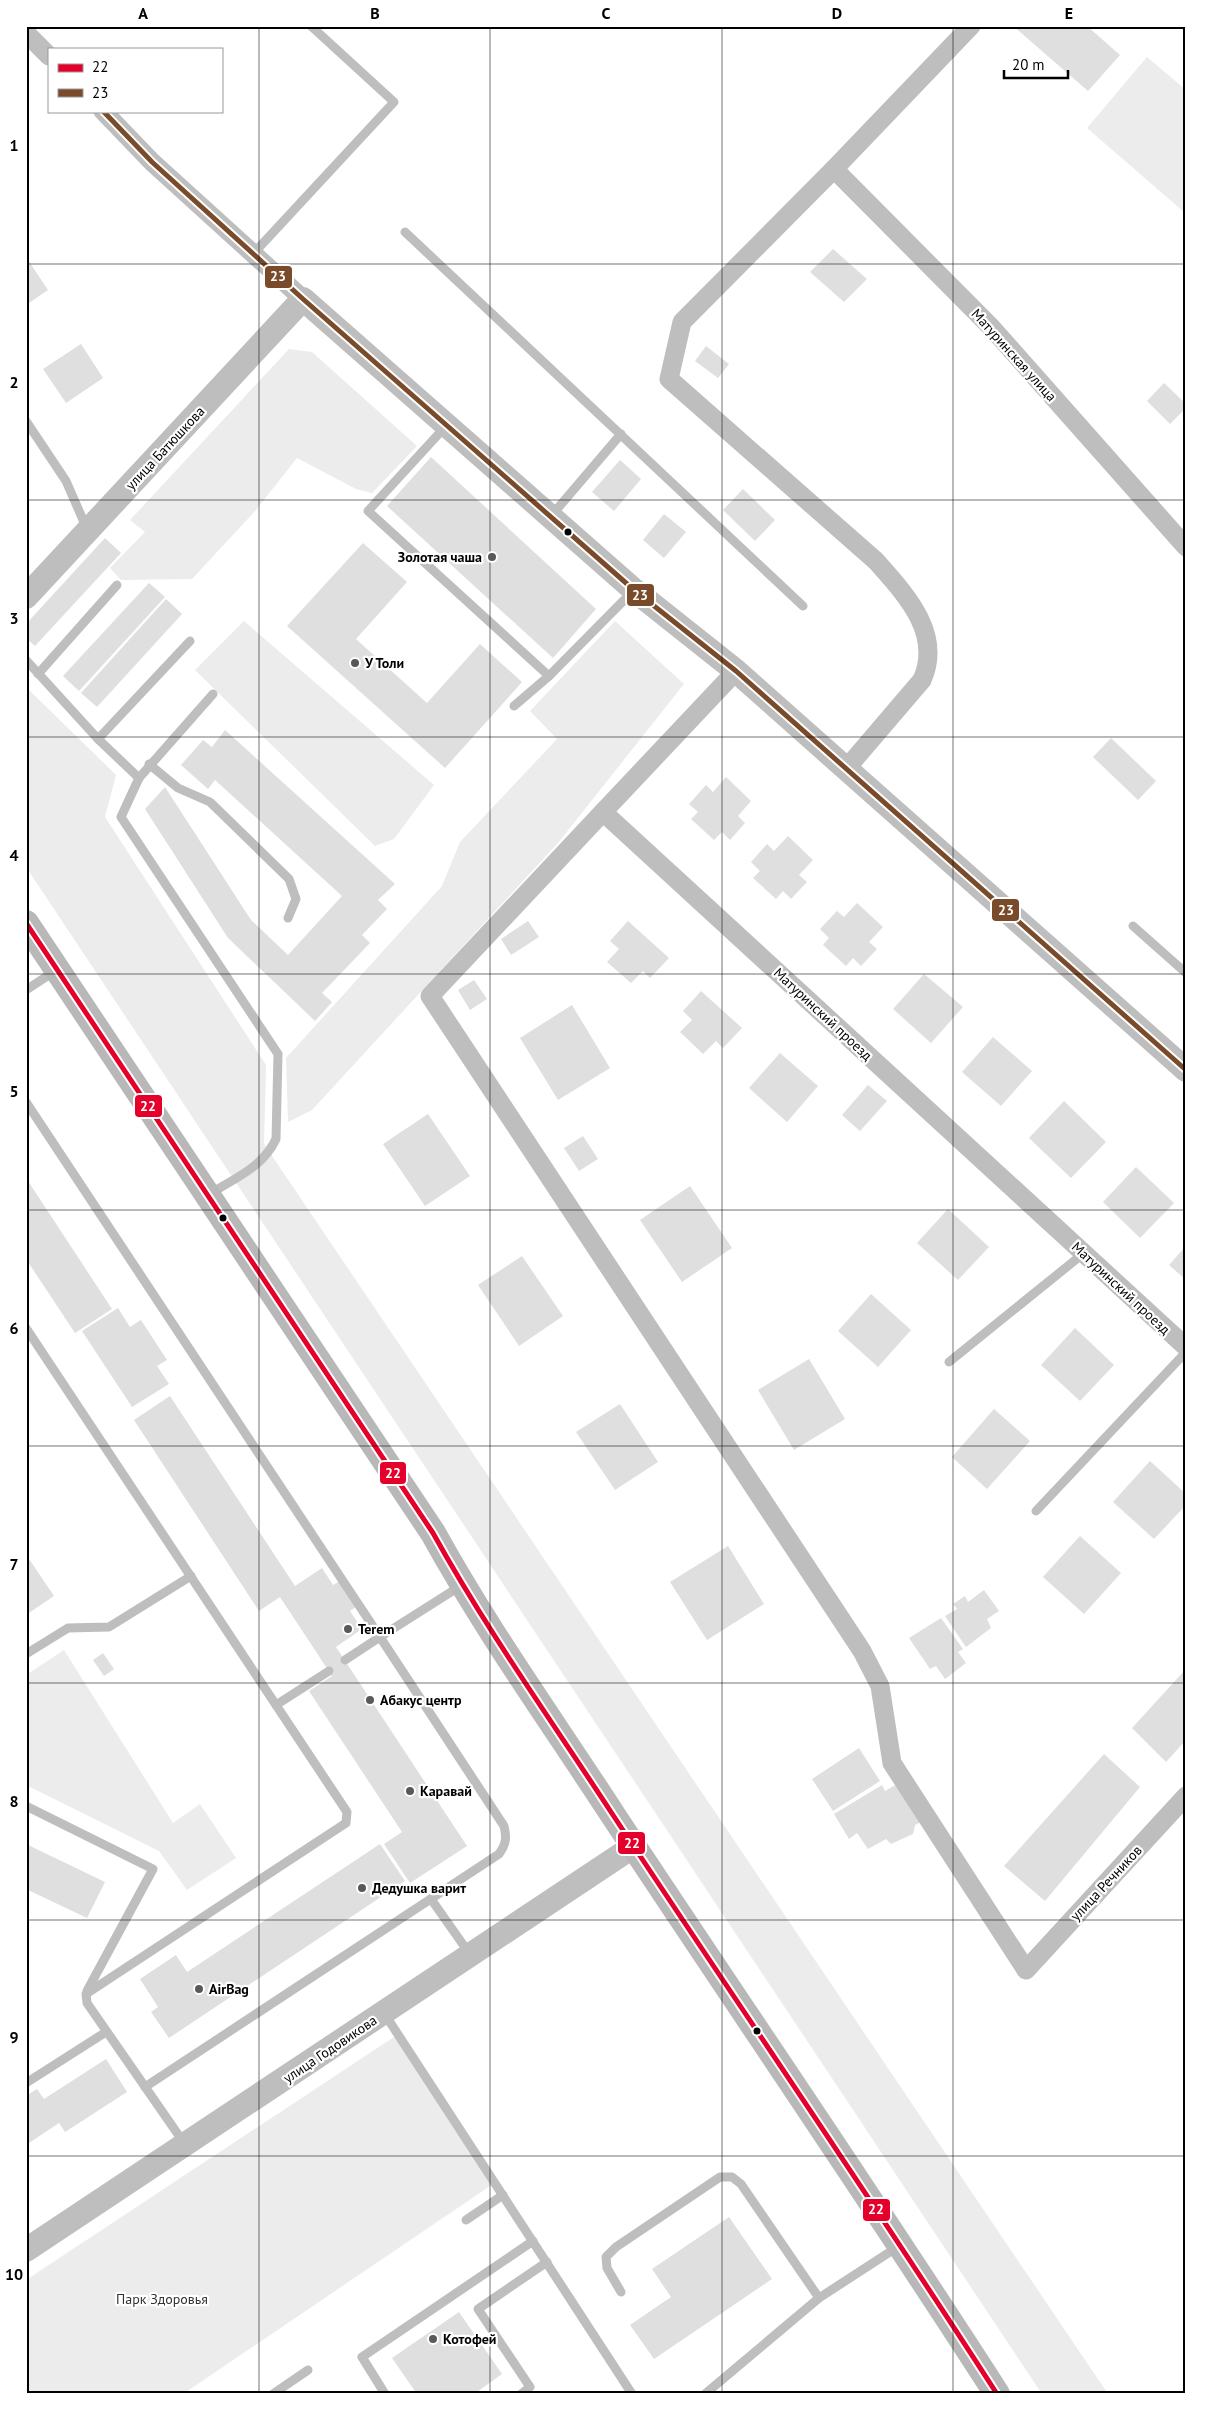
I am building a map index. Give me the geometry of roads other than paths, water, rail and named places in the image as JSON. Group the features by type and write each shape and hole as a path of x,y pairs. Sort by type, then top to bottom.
{"main road":[{"path":"26,923 433,1533 462,1585 901,2245 997,2394"}],"street":[{"path":"846,769 922,680 928,668 930,656 928,636 919,616 898,586 876,560 669,379 682,322 834,169 971,26"},
{"path":"26,33 48,55"},
{"path":"103,112 152,162 303,299 634,590 736,671 1186,1070"},
{"name":"Матуринская улица","path":"834,169 992,328 1186,547"},
{"name":"улица Батюшкова","path":"26,597 303,299"},
{"path":"604,812 736,671"},
{"name":"Матуринский проезд","path":"604,812 1186,1347"},
{"name":"улица Речников","path":"604,812 430,996 862,1650 880,1686 892,1763 1026,1970 1186,1796"},
{"name":"улица Годовикова","path":"26,2250 634,1846"}],"lane":[{"path":"253,254 394,102 311,26"},
{"path":"405,232 803,606"},
{"path":"26,421 66,480 88,532"},
{"path":"447,425 368,511 549,676"},
{"path":"552,516 621,434"},
{"path":"38,674 117,585"},
{"path":"514,706 549,676 634,590"},
{"path":"98,739 190,641"},
{"path":"26,660 98,739 139,778"},
{"path":"208,1195 260,1164 276,1139 278,1054 121,817 139,778 149,764 213,694"},
{"path":"149,764 178,788 210,802 289,879 296,899 288,918"},
{"path":"1133,926 1186,973"},
{"path":"26,990 58,970"},
{"path":"26,1102 504,1826 507,1837 505,1846 499,1854 145,2087"},
{"path":"949,1362 1084,1253"},
{"path":"26,1328 347,1812 346,1823 86,1994"},
{"path":"1036,1511 1186,1352"},
{"path":"26,1654 68,1628 109,1626 191,1576"},
{"path":"345,1660 462,1585"},
{"path":"276,1705 329,1670"},
{"path":"26,1806 153,1869 86,1994 88,2003 106,2032 185,2145"},
{"path":"431,1899 470,1956"},
{"path":"384,2013 632,2394"},
{"path":"26,2083 106,2032"},
{"path":"621,2292 607,2268 606,2257 616,2247 720,2177 732,2177 741,2184 819,2298"},
{"path":"466,2220 503,2195"},
{"path":"385,2394 362,2357 533,2241"},
{"path":"705,2394 819,2298 901,2245"},
{"path":"521,2394 530,2387 478,2308 547,2262"},
{"path":"273,2394 308,2370"}],"place":[{"name":"Золотая чаша","path":"492,557"},
{"name":"У Толи","path":"355,663"},
{"name":"Terem","path":"348,1629"},
{"name":"Абакус центр","path":"370,1700"},
{"name":"Каравай","path":"410,1791"},
{"name":"Дедушка варит","path":"362,1888"},
{"name":"AirBag","path":"199,1989"},
{"name":"Котофей","path":"433,2339"}],"park label":[{"name":"Парк Здоровья","path":"162,2299"}]}
